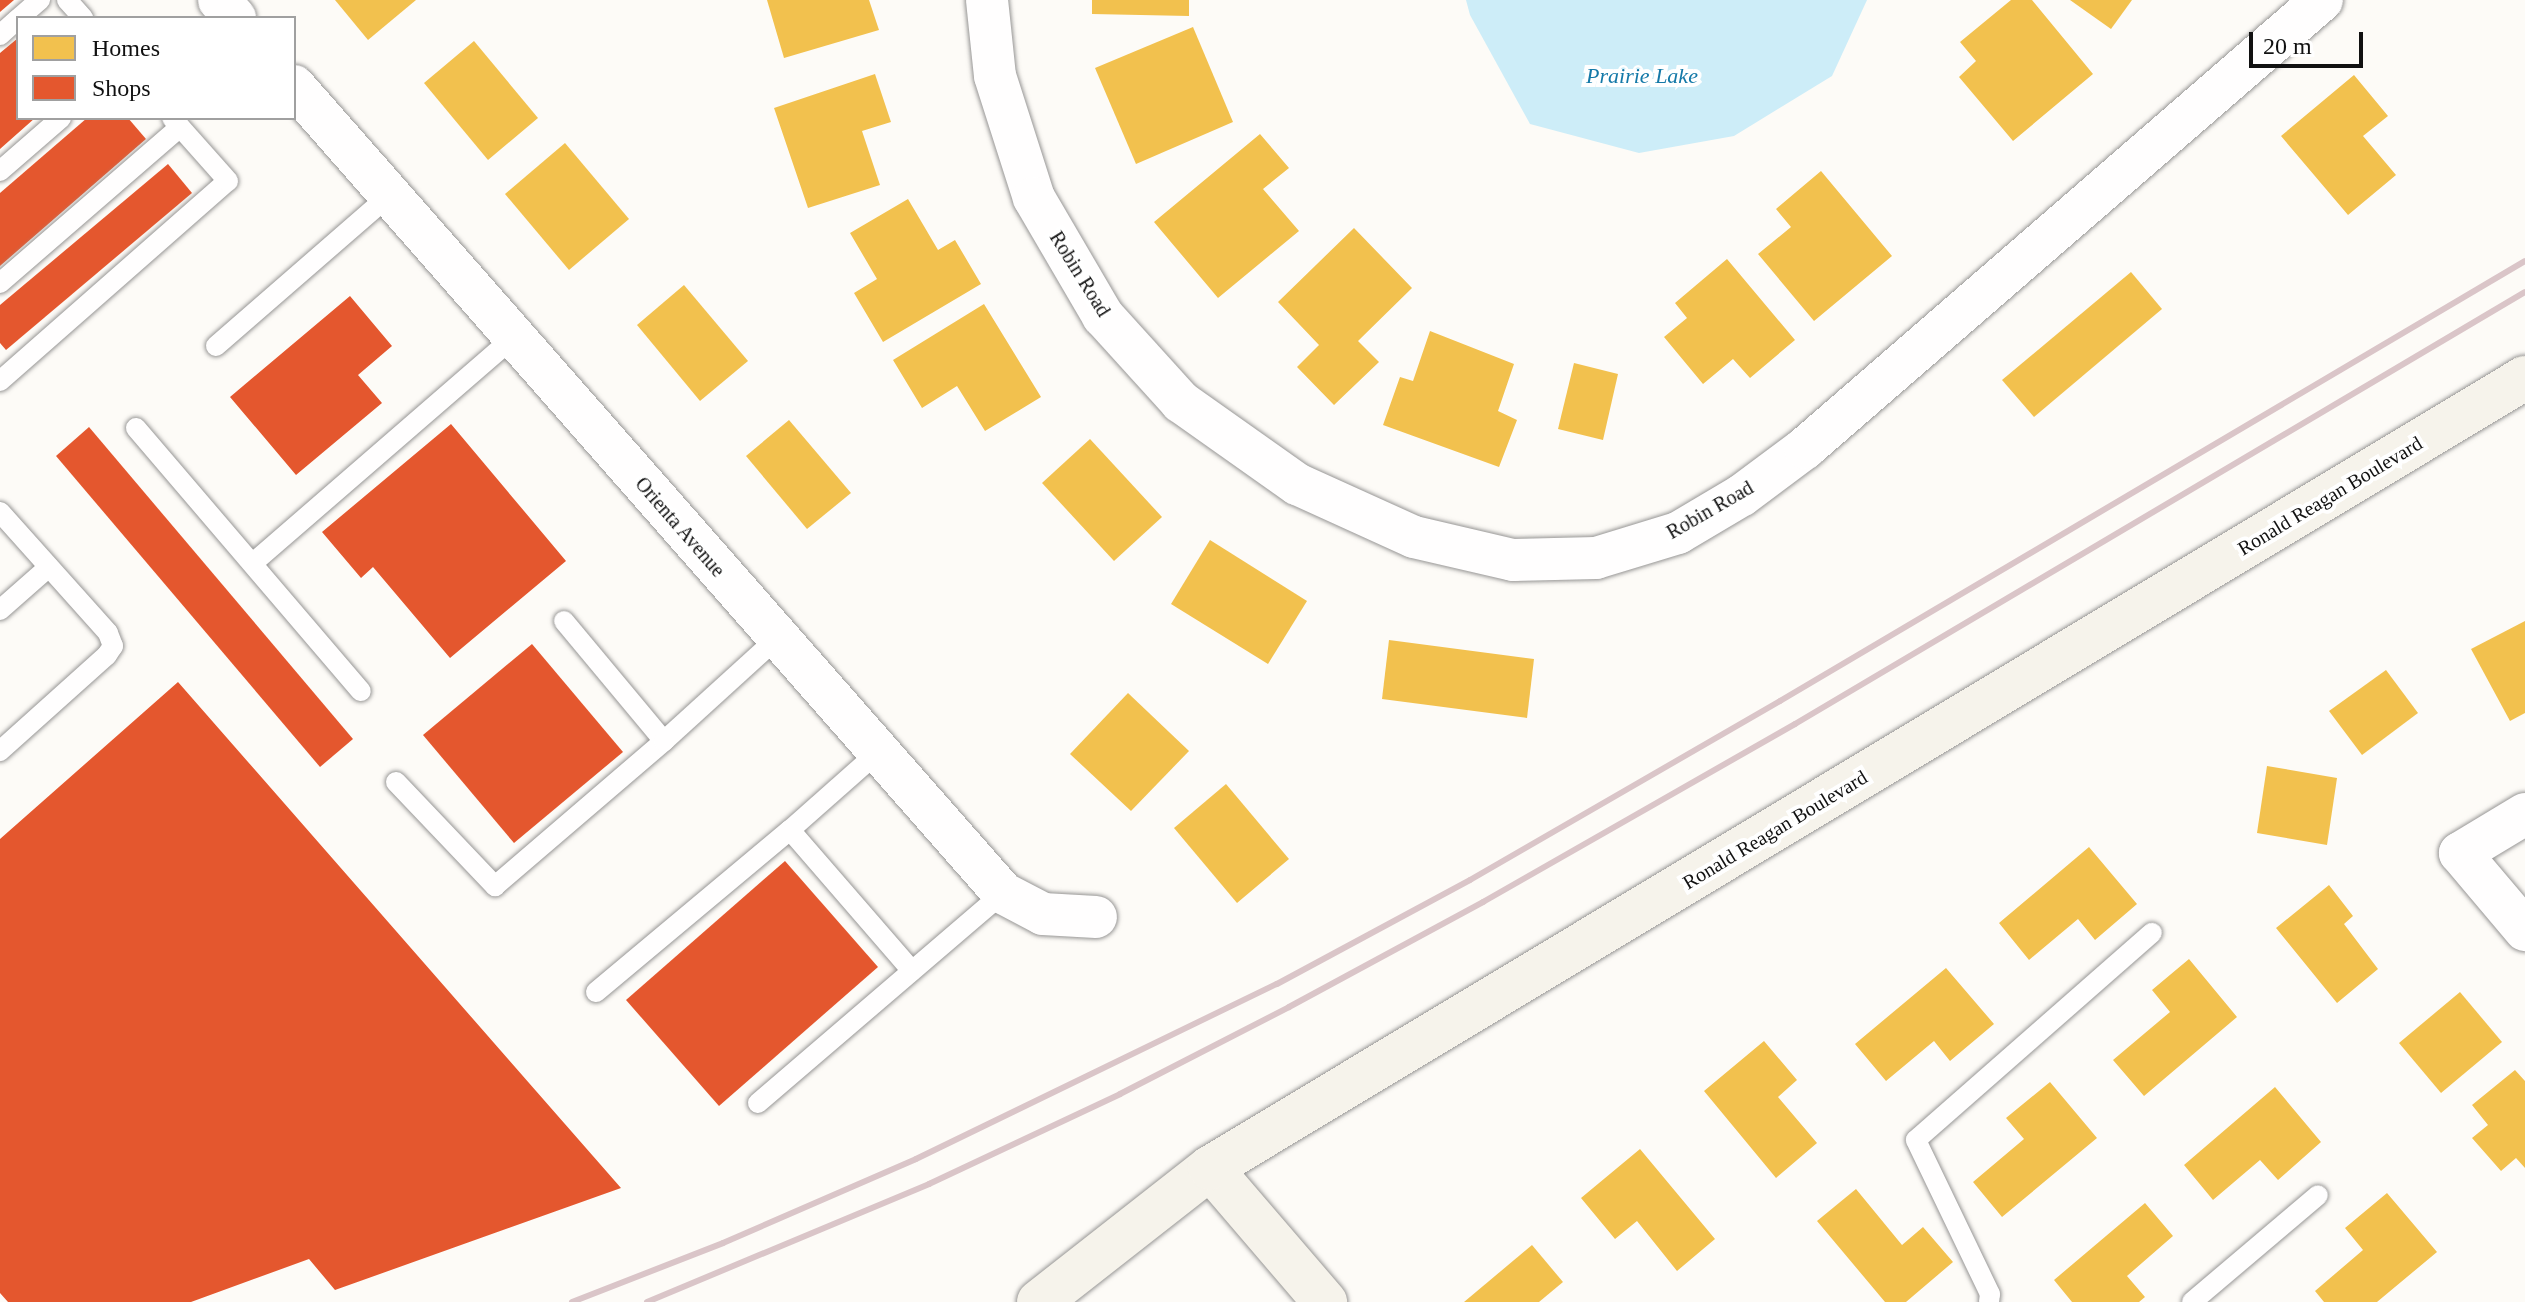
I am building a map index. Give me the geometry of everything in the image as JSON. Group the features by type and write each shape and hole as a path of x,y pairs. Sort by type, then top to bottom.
{"street":[{"path":"219,0 233,16"},
{"name":"Robin Road","path":"987,0 995,76 1034,198 1103,316 1181,402 1297,484 1414,537 1513,560 1596,558 1678,533 1742,495 1817,437 2322,0"},
{"name":"Orienta Avenue","path":"296,88 1003,893 1043,914 1096,917"},
{"name":"Ronald Reagan Boulevard","path":"1039,1302 1210,1168 2525,378"},
{"path":"2525,814 2460,853 2525,930"},
{"path":"1210,1168 1325,1302"}],"lane":[{"path":"21,16 40,0"},
{"path":"67,0 81,16"},
{"path":"0,35 16,21"},
{"path":"0,171 59,120"},
{"path":"0,283 176,122 228,181 0,381"},
{"path":"216,346 390,195"},
{"path":"253,563 514,337"},
{"path":"136,428 361,691"},
{"path":"0,512 108,633 113,646 107,655 0,751"},
{"path":"0,610 49,567"},
{"path":"564,621 664,741"},
{"path":"396,782 495,886 664,741 777,638"},
{"path":"596,992 877,753"},
{"path":"790,830 912,971"},
{"path":"758,1103 1003,893"},
{"path":"1989,1302 1990,1294 1916,1140 2152,933"},
{"path":"2192,1302 2318,1195"}],"water":[{"name":"Prairie Lake","path":"1466,0 1867,0 1832,76 1734,136 1639,153 1530,124 1470,15"}],"building: Homes":[{"path":"335,0 416,0 368,40"},
{"path":"767,0 869,0 879,30 784,58"},
{"path":"1092,0 1189,0 1189,16 1092,14"},
{"path":"2011,0 2032,0 2093,74 2013,141 1959,77 1976,61 1960,42"},
{"path":"2070,0 2132,0 2111,29"},
{"path":"1193,27 1233,122 1136,164 1095,68"},
{"path":"474,41 538,118 488,160 424,83"},
{"path":"875,74 891,122 862,131 880,185 808,208 774,108"},
{"path":"2354,75 2388,116 2363,136 2396,175 2348,215 2281,136"},
{"path":"1260,134 1289,168 1263,189 1299,231 1218,298 1154,222"},
{"path":"565,143 629,219 569,270 505,194"},
{"path":"1821,171 1892,256 1814,321 1758,254 1791,227 1776,209"},
{"path":"908,199 938,250 955,240 981,284 883,342 854,293 877,279 850,233"},
{"path":"1354,228 1412,288 1358,341 1379,362 1334,405 1297,367 1319,345 1278,302"},
{"path":"1727,259 1795,340 1750,378 1733,359 1703,384 1664,337 1687,318 1675,303"},
{"path":"2131,272 2162,309 2034,417 2002,380"},
{"path":"684,285 748,361 700,401 637,325"},
{"path":"984,304 1041,397 985,431 957,386 922,408 893,360"},
{"path":"1430,331 1514,364 1498,411 1517,420 1499,467 1383,425 1400,377 1413,381"},
{"path":"1574,363 1618,374 1603,440 1558,429"},
{"path":"789,420 851,493 807,529 746,456"},
{"path":"1090,439 1162,517 1114,561 1042,483"},
{"path":"1210,540 1307,601 1268,664 1171,604"},
{"path":"2525,621 2525,713 2510,721 2471,649"},
{"path":"1389,640 1534,659 1527,718 1382,699"},
{"path":"2386,670 2418,713 2362,755 2329,711"},
{"path":"1128,693 1189,751 1131,811 1070,754"},
{"path":"2267,766 2337,778 2327,845 2257,833"},
{"path":"1226,784 1289,859 1237,903 1174,828"},
{"path":"2089,847 2137,904 2095,940 2078,919 2029,960 1999,923"},
{"path":"2329,885 2353,916 2344,924 2378,969 2337,1003 2276,928"},
{"path":"2189,959 2237,1017 2144,1096 2113,1060 2170,1012 2152,990"},
{"path":"1946,968 1994,1024 1950,1061 1934,1041 1886,1081 1855,1044"},
{"path":"2460,992 2502,1042 2441,1093 2399,1043"},
{"path":"1764,1041 1797,1080 1778,1097 1817,1143 1776,1178 1704,1091"},
{"path":"2515,1070 2525,1081 2525,1168 2516,1158 2501,1171 2472,1138 2488,1125 2472,1105"},
{"path":"2050,1082 2097,1138 2002,1217 1973,1182 2024,1139 2006,1118"},
{"path":"2275,1087 2321,1142 2278,1180 2260,1160 2213,1200 2184,1165"},
{"path":"1640,1149 1715,1239 1677,1271 1637,1221 1615,1239 1581,1198"},
{"path":"1856,1189 1902,1245 1923,1227 1953,1262 1906,1302 1885,1302 1817,1221"},
{"path":"2387,1193 2437,1252 2377,1302 2324,1302 2315,1291 2363,1250 2345,1228"},
{"path":"2145,1203 2173,1236 2127,1276 2145,1297 2139,1302 2072,1302 2054,1280"},
{"path":"1532,1245 1563,1282 1539,1302 1464,1302"}],"building: Shops":[{"path":"0,0 14,0 0,12"},
{"path":"16,40 16,120 33,120 0,149 0,53"},
{"path":"85,120 130,120 146,139 0,266 0,193"},
{"path":"168,164 192,193 6,350 0,343 0,305"},
{"path":"350,296 392,346 358,375 382,403 296,475 230,397"},
{"path":"451,424 566,561 450,658 373,567 361,578 322,532"},
{"path":"89,427 353,739 320,767 56,456"},
{"path":"532,644 623,752 514,843 423,735"},
{"path":"178,682 621,1188 335,1290 309,1259 191,1302 8,1302 0,1293 0,839"},
{"path":"785,861 878,967 719,1106 626,1000"}],"railway":[{"path":"572,1302 723,1243 916,1159 1277,984 1470,880 1780,701 2525,261"},
{"path":"647,1302 929,1184 1120,1094 1289,1007 1483,902 1795,724 2525,292"}]}
